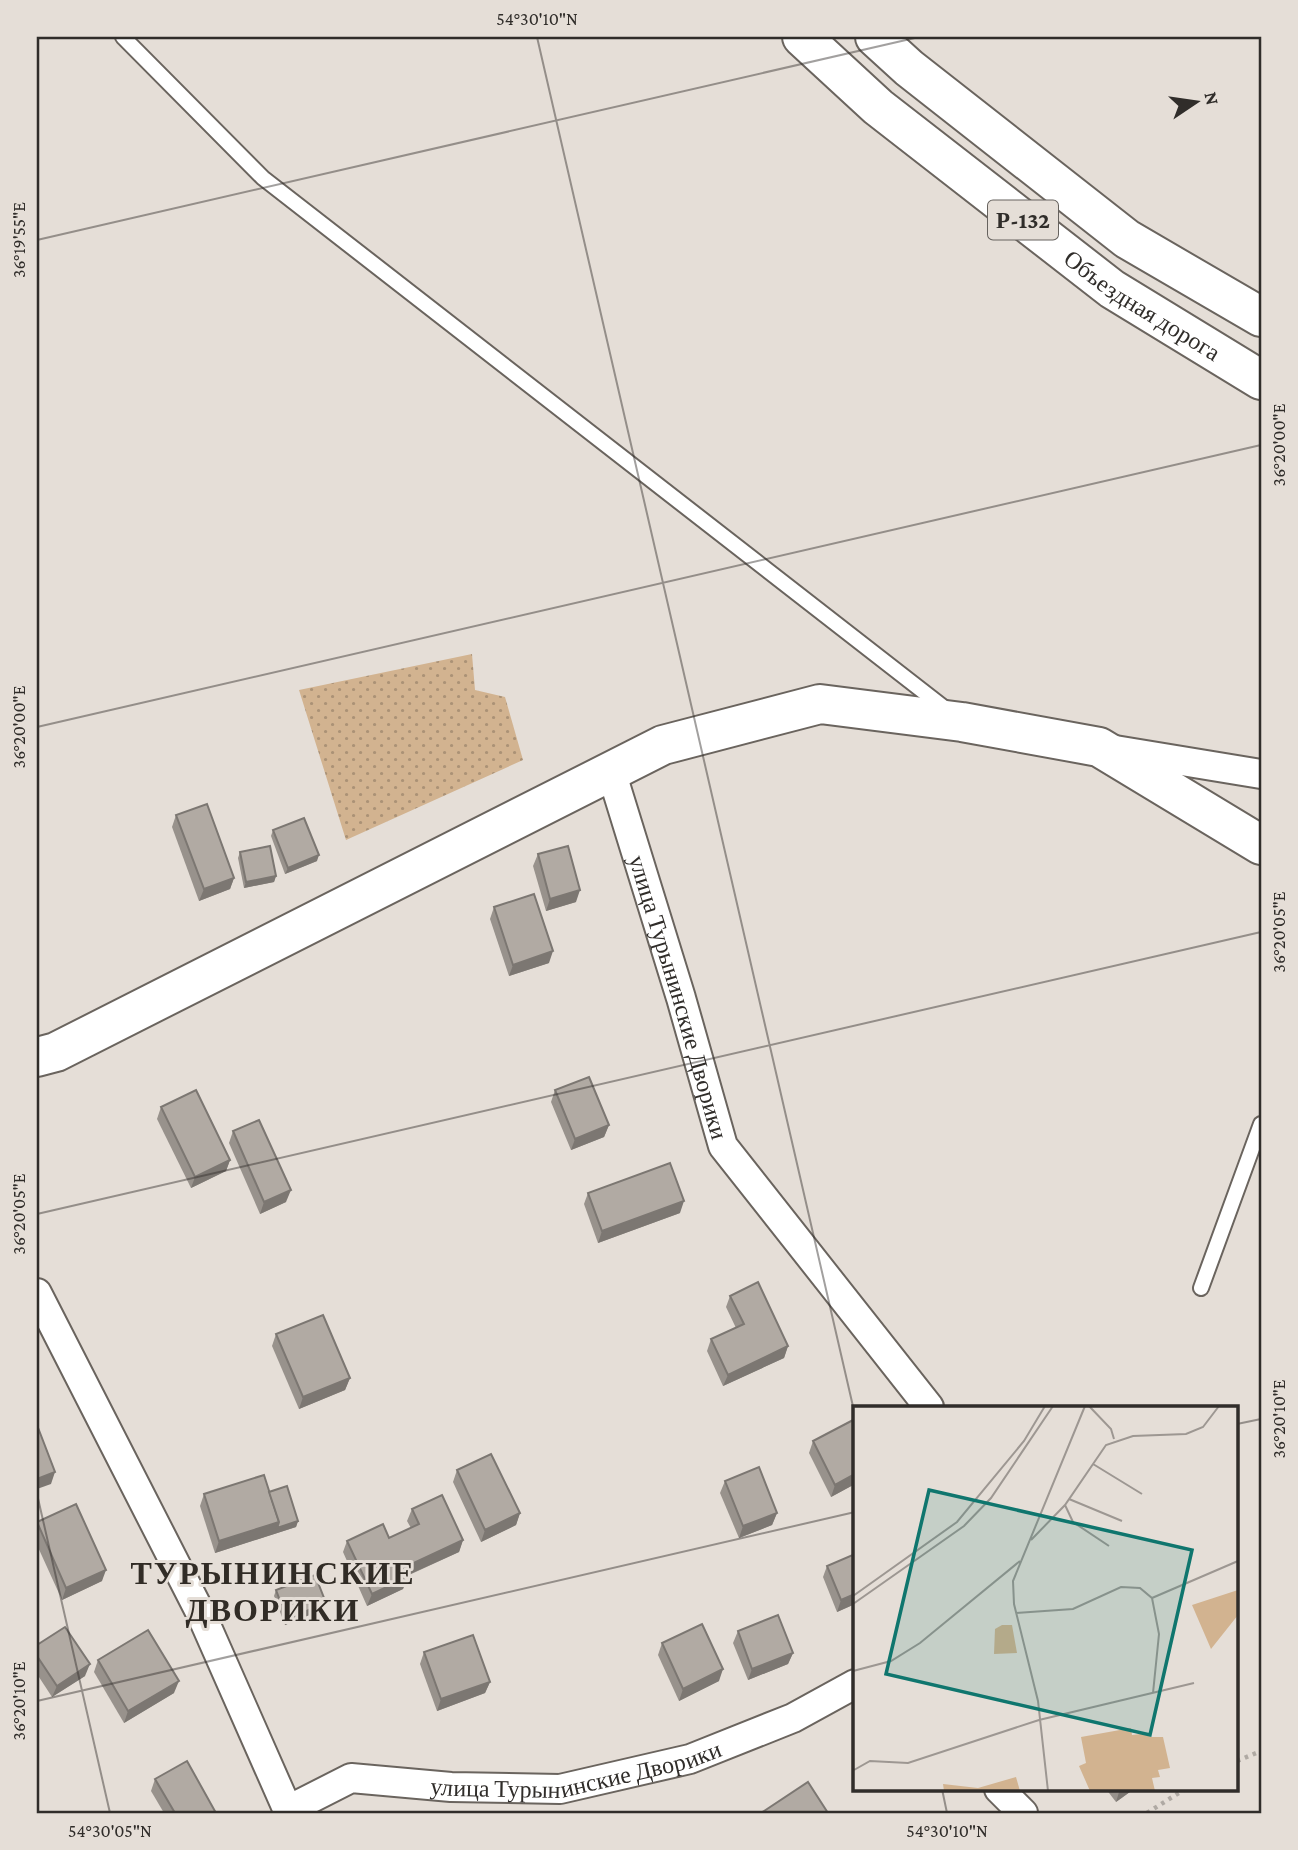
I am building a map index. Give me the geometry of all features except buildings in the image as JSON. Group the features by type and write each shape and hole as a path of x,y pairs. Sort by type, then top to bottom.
{"main road":[{"name":"Объездная дорога","path":"802,37 878,107 1112,289 1261,380"},
{"name":"Объездная дорога","path":"875,37 909,68 1127,239 1261,317"},
{"path":"37,1057 69,1045 663,745 820,704 962,722 1099,747 1261,845"}],"street":[{"path":"1099,747 1261,774"},
{"name":"улица Турынинские Дворики","path":"611,771 681,998 723,1146 928,1406"},
{"name":"улица Турынинские Дворики","path":"37,1293 202,1616 289,1812 351,1778 451,1787 560,1789 690,1759 793,1718 853,1685"},
{"path":"1000,1790 1023,1813"}],"lane":[{"path":"123,37 262,178 962,722"},
{"path":"1201,1288 1261,1124"}],"path":[{"path":"1238,1761 1261,1751"},
{"path":"1147,1813 1183,1790"}],"shaded area":[{"path":"472,654 475,690 505,697 523,760 346,840 299,690"}],"district":[{"name":"ТУРЫНИНСКИЕ ДВОРИКИ","path":"273,1592"}]}
